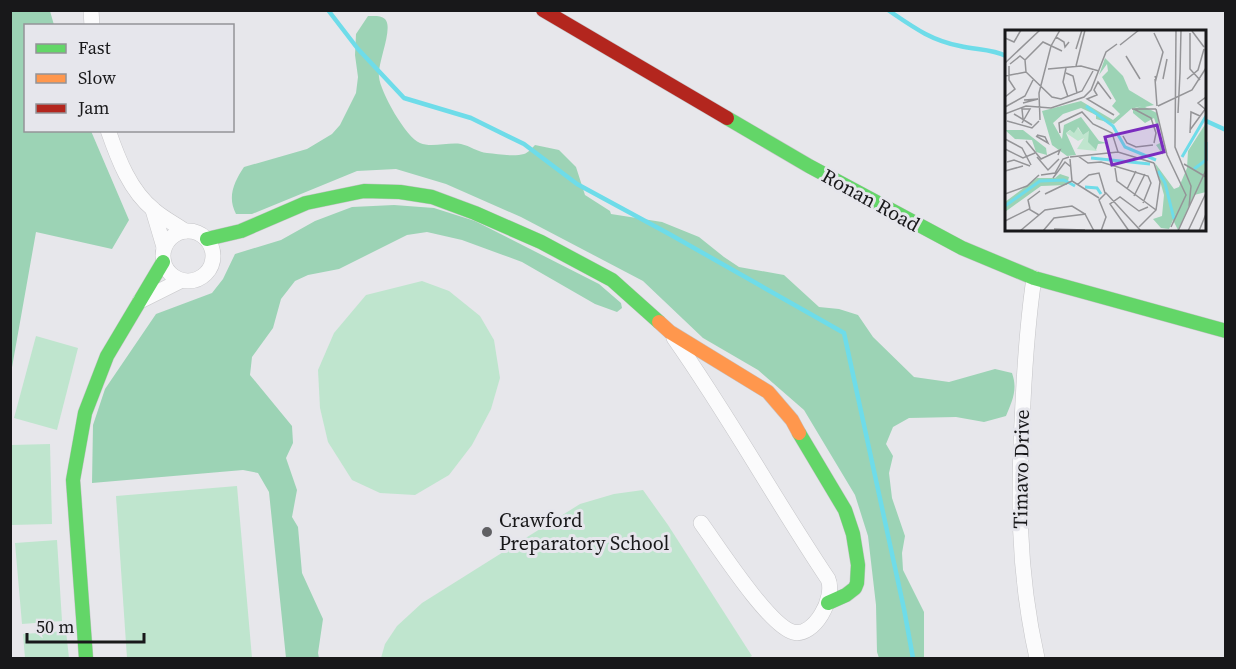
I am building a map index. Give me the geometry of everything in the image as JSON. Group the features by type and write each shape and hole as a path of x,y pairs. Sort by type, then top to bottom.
{"street":[{"name":"Ronan Road","path":"543,10 809,166 962,248 1034,278 1226,331"},
{"path":"109,132 131,184 153,210 185,231 198,233 207,239 213,256 206,275 194,281 180,280 169,273 153,210"},
{"path":"207,239 242,231 306,203 364,191 400,192 432,197 475,213 541,242 612,280 670,332 768,392 792,420 845,510 854,541 859,574 855,588 828,603"},
{"path":"86,658 73,480 85,413 107,356 140,301 173,236 185,231"},
{"path":"213,256 242,231"},
{"name":"Timavo Drive","path":"1034,278 1025,368 1019,504 1024,589 1037,658"},
{"path":"140,301 180,280"},
{"path":"670,332 714,396 787,517 828,579 831,590 828,603 814,623 806,630 797,633 788,631 779,624 756,598 701,523"}],"green space":[{"path":"11,10 50,11 54,24 24,24 24,132 91,132 129,220 112,249 36,232 11,373"},
{"path":"368,16 381,17 387,24 387,38 379,71 380,84 401,124 420,143 461,144 484,152 511,155 525,153 535,145 559,150 576,167 585,195 610,211 611,214 662,222 699,237 739,267 784,275 819,307 839,309 858,315 873,337 914,377 949,382 995,369 1012,373 1014,390 1006,416 984,422 956,417 909,418 893,427 886,444 893,456 889,473 892,498 905,536 902,553 903,570 924,612 924,658 879,658 868,536 855,495 804,410 758,370 703,338 643,281 521,217 446,184 396,169 357,171 252,214 236,214 232,202 233,190 244,167 307,149 332,134 340,125 356,93 358,77 355,55 356,34"},
{"path":"394,205 434,208 475,221 599,284 621,303 622,308 617,312 595,304 522,262 462,240 427,232 407,235 339,269 308,275 295,281 281,299 273,328 252,357 250,375 292,426 293,443 286,458 297,490 292,517 298,527 302,573 323,619 319,658 286,658 269,492 258,473 243,470 92,483 93,425 105,389 156,314 212,293 223,279 235,254 281,240 315,221 352,207"},
{"path":"422,281 449,291 480,316 494,340 500,378 491,409 472,445 449,475 415,495 380,493 352,480 328,442 320,408 318,370 334,333 366,295"},
{"path":"36,336 78,348 57,430 14,418"},
{"path":"50,444 52,524 11,525 11,445"},
{"path":"237,486 252,658 127,658 116,496"},
{"path":"643,490 752,656 748,658 381,658 385,644 397,626 422,603 580,504 614,494"},
{"path":"57,540 62,621 22,624 15,543"},
{"path":"66,631 69,658 25,658 23,634"}],"waterway":[{"path":"328,10 358,49 404,98 471,118 524,144 577,184 844,333 913,658"},
{"path":"888,10 922,32 940,40 1005,56"},
{"path":"1206,121 1226,130"}],"traffic: fast":[{"path":"727,118 809,166 962,248 1034,278 1226,331"},
{"path":"207,239 241,231 306,203 364,191 400,192 432,197 541,242 612,280 659,322"},
{"path":"86,658 73,480 85,413 107,356 163,262"},
{"path":"799,433 845,510 853,534 858,565 857,583 855,588 846,595 828,603"}],"traffic: slow":[{"path":"659,322 670,332 768,392 792,420 799,433"}],"traffic: jam":[{"path":"543,10 727,118"}],"place":[{"name":"Crawford Preparatory School","path":"487,532"}]}
